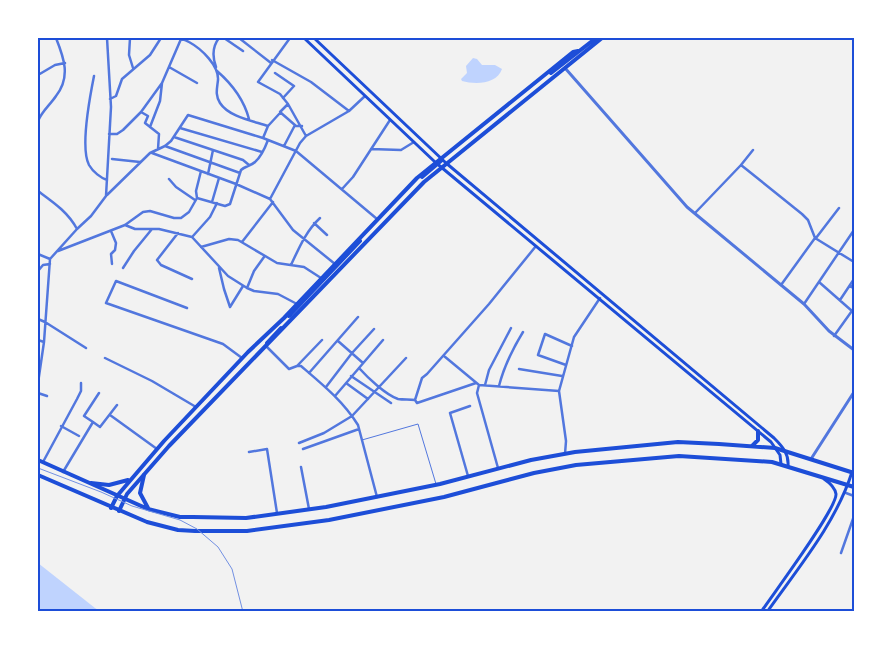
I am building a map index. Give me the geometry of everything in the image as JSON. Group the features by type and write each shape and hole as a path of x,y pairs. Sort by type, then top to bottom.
{"main road":[{"path":"304,38 435,162 758,431 777,449 782,459 781,464"},
{"path":"314,38 440,158 774,438 785,451 788,457 788,466"},
{"path":"119,512 124,499 144,475 426,180 578,59 580,53 596,38"},
{"path":"260,340 267,338 426,176 467,141 602,38"},
{"path":"112,508 117,496 157,449 242,358 322,278 420,175 573,52 580,53"},
{"path":"420,175 426,180"},
{"path":"266,346 269,339 341,263"},
{"path":"752,446 758,440 758,431"},
{"path":"38,460 148,509 180,517 193,518 246,518 309,509 436,485 498,468 565,454 678,442 777,449 853,473 846,493 814,545 767,612"},
{"path":"38,475 119,512 178,530 247,531 337,519 444,497 534,473 576,466 688,455 758,460 781,464 854,487"},
{"path":"144,475 140,485 140,493 148,509"},
{"path":"761,612 810,542 833,504 836,494 835,490 828,481 819,476"},
{"path":"89,483 109,485 131,478"}],"street":[{"path":"38,121 46,106 56,98 62,87 65,75 65,64 56,38"},
{"path":"106,196 111,107 107,38"},
{"path":"130,38 130,55 133,68"},
{"path":"110,99 116,96 122,79 150,55 161,38"},
{"path":"109,134 117,134 124,130 141,112 162,83 180,38 187,40 197,47 236,91 249,119"},
{"path":"219,38 214,44 213,51 218,80 216,93 220,103 226,110 268,126"},
{"path":"224,38 243,51"},
{"path":"239,38 272,62 311,82 349,112"},
{"path":"290,38 258,82 274,90 283,98 302,126 306,136"},
{"path":"38,75 55,64 65,64"},
{"path":"170,67 197,83"},
{"path":"565,68 679,199 804,304 834,336 854,350"},
{"path":"275,73 294,86 283,98"},
{"path":"94,76 86,126 87,159 92,169 102,179 107,180"},
{"path":"150,127 160,101 162,83"},
{"path":"270,200 306,136 349,112 365,96"},
{"path":"263,138 268,126 288,104"},
{"path":"141,112 148,116 145,123 158,134 158,149"},
{"path":"280,112 298,127 302,126"},
{"path":"38,383 44,342 50,259 132,169 150,153 165,146 174,137 188,115 263,138 296,151 377,219"},
{"path":"342,189 353,177 390,120"},
{"path":"284,146 295,125"},
{"path":"180,128 262,152"},
{"path":"174,137 243,160 249,165"},
{"path":"169,179 176,187 196,199 225,206 230,204 240,173 245,166 254,163 268,140"},
{"path":"371,149 401,150 414,142"},
{"path":"165,146 240,173"},
{"path":"208,174 213,150"},
{"path":"695,214 753,150"},
{"path":"150,153 236,184 270,200 288,225 335,264"},
{"path":"112,159 142,162"},
{"path":"741,165 802,214 808,220 816,238 854,262"},
{"path":"57,251 125,225 147,211 181,218 189,212 196,199 200,171"},
{"path":"212,202 219,178"},
{"path":"38,191 59,206 73,220 77,229"},
{"path":"242,242 273,202"},
{"path":"192,237 210,217 217,204"},
{"path":"781,285 839,208"},
{"path":"291,265 303,239 314,223 320,218"},
{"path":"314,223 327,235"},
{"path":"125,225 135,229 152,229 192,237 228,276 243,286 254,291 278,294 296,304"},
{"path":"123,268 134,250 152,229"},
{"path":"804,304 854,230"},
{"path":"111,231 116,243 115,250 111,254 112,264"},
{"path":"178,233 157,260 161,265 192,279"},
{"path":"201,247 229,239 242,242 264,257 277,263 304,268 322,278"},
{"path":"415,400 422,378 444,356 489,304 536,246"},
{"path":"38,254 50,259"},
{"path":"247,288 254,271 264,257"},
{"path":"38,271 43,265 50,264"},
{"path":"219,266 230,307 243,286"},
{"path":"840,300 854,279"},
{"path":"187,308 116,281 106,303 223,344 242,358"},
{"path":"819,282 853,310 834,336"},
{"path":"850,285 854,289"},
{"path":"565,454 566,441 559,391 576,333 600,298"},
{"path":"309,374 358,317"},
{"path":"38,319 86,348"},
{"path":"485,385 489,370 511,328"},
{"path":"326,388 352,353 374,329"},
{"path":"499,386 503,369 523,332"},
{"path":"566,365 538,355 546,334 572,346"},
{"path":"38,340 44,342"},
{"path":"266,346 289,369 297,366 322,340"},
{"path":"335,396 383,340"},
{"path":"338,341 363,363"},
{"path":"444,356 477,384 477,393 498,468"},
{"path":"104,358 152,381 196,407"},
{"path":"299,443 324,433 352,416 406,358"},
{"path":"297,366 301,366 335,396 352,416 359,429 377,497"},
{"path":"359,368 395,397 415,400 417,403 477,384 559,391"},
{"path":"519,369 563,377"},
{"path":"351,376 391,403"},
{"path":"43,462 81,391 81,383"},
{"path":"346,383 368,399"},
{"path":"812,459 854,392"},
{"path":"38,393 47,396"},
{"path":"99,393 84,416 100,427 117,405"},
{"path":"468,476 450,413 470,406"},
{"path":"110,415 157,449"},
{"path":"64,472 93,422"},
{"path":"61,426 79,436"},
{"path":"303,449 359,429"},
{"path":"250,452 267,449 277,513"},
{"path":"301,467 309,509"},
{"path":"846,493 854,496"},
{"path":"841,553 854,516"}],"lane":[{"path":"362,440 418,424 436,485"}],"water":[{"path":"473,58 477,59 482,65 495,65 502,69 496,78 485,82 473,83 462,81 461,79 467,73 466,66"},
{"path":"38,563 95,608 100,611 38,611"}],"railway":[{"path":"38,468 132,506 180,520 197,529 218,547 232,569 243,612"}]}
